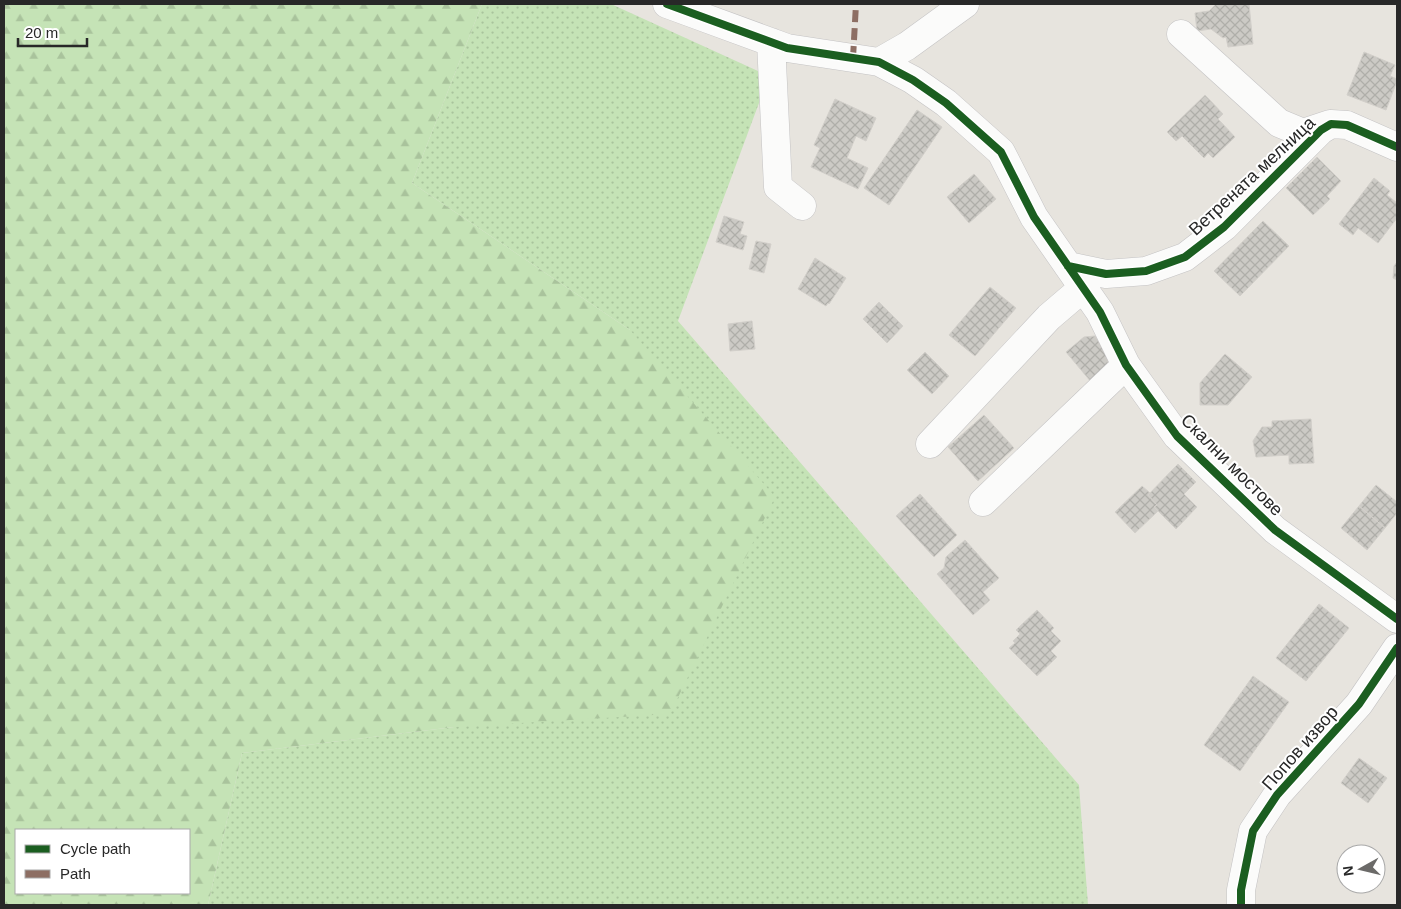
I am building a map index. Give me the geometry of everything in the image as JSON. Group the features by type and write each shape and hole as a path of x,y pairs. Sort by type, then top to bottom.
{"street":[{"name":"Скални мостове","path":"667,4 787,48 879,62 913,80 946,104 1001,152 1034,217 1100,312 1126,366 1177,436 1275,530 1397,620"},
{"path":"879,62 907,46 965,4"},
{"path":"1181,34 1278,123 1303,133 1331,124"},
{"path":"771,42 778,187 802,206"},
{"name":"Ветрената мелница","path":"1076,277 1146,271 1185,257 1224,226 1321,130 1331,124 1347,125 1397,146"},
{"path":"930,444 1048,317 1076,277"},
{"path":"983,502 1126,366"},
{"name":"Попов извор","path":"1241,905 1241,890 1253,831 1277,795 1359,704 1397,648"}],"green space":[{"path":"4,4 482,4 412,183 630,330 775,497 670,714 454,727 242,753 208,905 4,905"},
{"path":"482,4 611,4 769,76 678,321 1079,785 1088,905 208,905 242,753 454,727 630,330 412,183"}],"building":[{"path":"1216,4 1249,4 1253,44 1228,47 1226,37 1223,38 1211,29 1197,31 1195,13 1209,11"},
{"path":"1364,52 1395,65 1390,76 1397,79 1397,81 1386,110 1347,95"},
{"path":"1205,95 1223,114 1218,119 1235,137 1213,158 1208,153 1204,158 1182,136 1176,141 1167,132"},
{"path":"835,99 876,118 866,141 856,136 847,158 868,168 858,189 811,167 820,148 814,145"},
{"path":"917,110 942,127 889,205 864,188"},
{"path":"1317,157 1341,181 1327,196 1330,199 1313,215 1286,188"},
{"path":"974,174 996,199 969,223 947,197"},
{"path":"1374,178 1390,191 1387,195 1397,203 1397,218 1378,243 1358,228 1353,235 1339,224"},
{"path":"724,216 744,222 740,234 747,236 743,250 716,242"},
{"path":"1263,221 1289,246 1240,296 1214,271"},
{"path":"756,241 771,244 764,273 749,269"},
{"path":"815,258 846,278 826,306 798,289"},
{"path":"1397,262 1397,280 1393,278 1394,266"},
{"path":"990,287 1016,308 975,356 949,335"},
{"path":"879,302 903,326 887,343 863,319"},
{"path":"752,321 755,349 730,351 728,324"},
{"path":"1095,336 1107,354 1109,371 1092,383 1066,352 1084,337"},
{"path":"925,352 949,376 932,394 907,370"},
{"path":"1225,354 1252,377 1228,405 1200,405 1200,383"},
{"path":"984,415 1014,448 978,481 948,447"},
{"path":"1311,419 1314,463 1289,464 1289,455 1256,457 1253,441 1262,427 1272,427 1272,421"},
{"path":"1178,464 1196,482 1184,494 1197,507 1176,529 1154,507 1157,505 1148,495"},
{"path":"1376,485 1397,502 1397,513 1385,528 1359,506"},
{"path":"1142,486 1150,493 1148,495 1157,505 1154,507 1158,511 1135,533 1115,512"},
{"path":"920,494 957,535 934,557 896,516"},
{"path":"1359,506 1385,528 1367,550 1341,528"},
{"path":"965,540 999,578 983,592 990,600 973,615 937,574 944,568 946,557"},
{"path":"1319,604 1349,628 1306,681 1276,658"},
{"path":"1037,610 1054,628 1051,631 1061,641 1051,651 1057,657 1037,676 1009,648 1015,643 1013,641 1020,634 1016,630"},
{"path":"1253,676 1289,702 1240,771 1204,745"},
{"path":"1359,758 1387,778 1368,803 1341,783"}],"marked path":[{"path":"853,58 856,4"}],"cycle path":[{"path":"667,4 787,48 879,62 913,80 946,103 1001,152 1034,217 1100,312 1126,365 1177,436 1275,530 1397,619"},
{"path":"1068,266 1106,274 1146,271 1185,257 1224,227 1321,130 1331,124 1347,125 1397,147"},
{"path":"1241,905 1241,890 1253,831 1277,795 1359,704 1397,648"}]}
